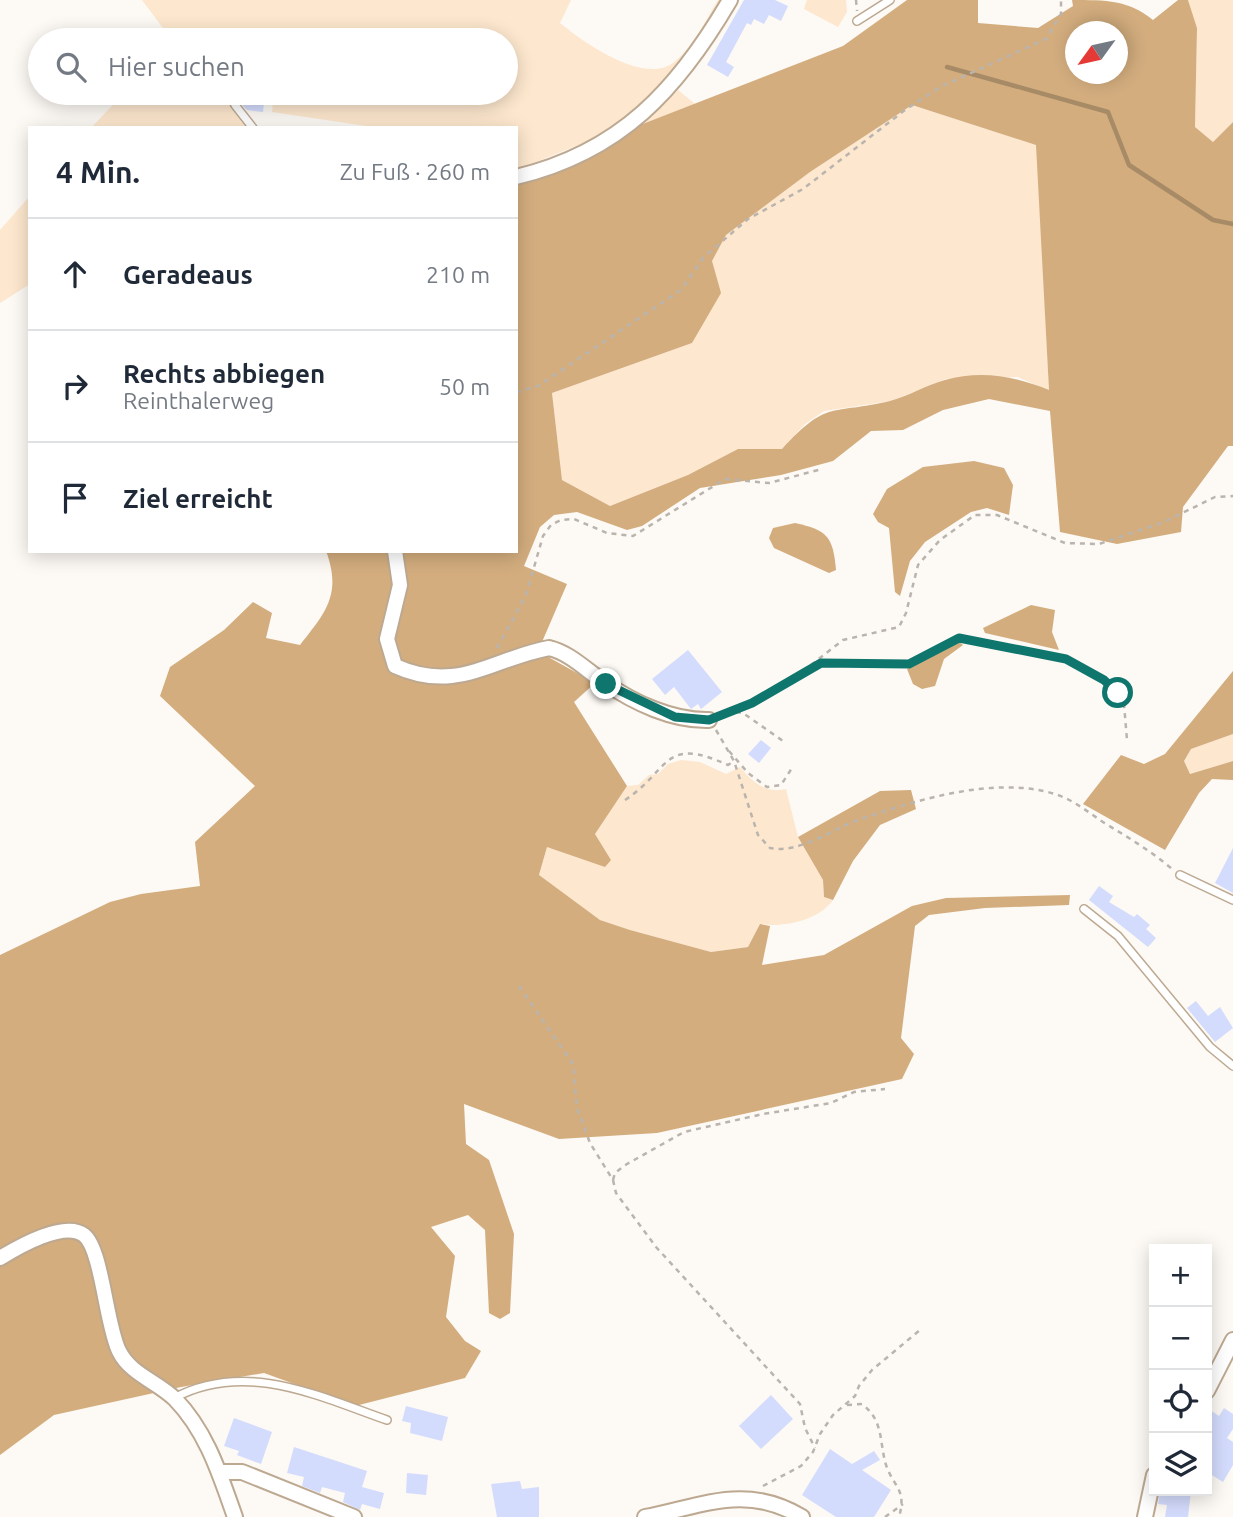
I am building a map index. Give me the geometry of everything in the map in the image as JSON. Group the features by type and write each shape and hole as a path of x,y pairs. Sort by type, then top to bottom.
{"street":[{"path":"518,176 582,151 638,117 663,97 699,53 730,0"},
{"path":"395,553 400,585 387,639 395,666 409,673 444,677 472,674 535,651 555,650 606,684 660,711 689,721 709,720"},
{"path":"0,1258 21,1245 51,1234 74,1232 86,1236 95,1253 109,1326 120,1353 133,1369 174,1398 203,1437 235,1517"},
{"path":"1212,1381 1233,1340"},
{"path":"219,1472 242,1472 354,1517"},
{"path":"1145,1517 1150,1496"},
{"path":"645,1517 709,1501 753,1499 779,1505 802,1517"}],"lane":[{"path":"858,21 890,0"},
{"path":"234,105 251,126"},
{"path":"1180,876 1233,900"},
{"path":"1084,909 1118,936 1210,1047 1233,1066"},
{"path":"174,1398 192,1388 241,1382 279,1383 387,1420"}],"path":[{"path":"518,391 538,386 681,290 703,258 748,219 803,189 942,86 1046,39 1062,14 1061,0"},
{"path":"498,665 497,645 526,595 543,536 551,525 561,520 574,519 607,533 633,536 726,479 769,483 822,469"},
{"path":"1180,876 1150,850 1079,805 1055,794 1029,789 936,796 856,821 786,850 770,848 758,835 734,761 709,720 733,712 809,667 843,639 899,626 906,613 911,583 922,558 940,540 975,515 997,515 1046,538 1065,543 1090,544 1164,522 1215,496 1233,496"},
{"path":"809,667 832,662 909,664 959,638 1040,652 1083,667 1118,693 1126,715 1127,740"},
{"path":"733,712 743,713 783,741"},
{"path":"727,749 748,773 767,787 782,785 792,768"},
{"path":"625,800 636,793 667,760 676,755 683,753 710,757 728,765 734,761"},
{"path":"519,986 573,1064 577,1108 590,1143 613,1180 616,1193 656,1247 800,1404 805,1428 815,1448"},
{"path":"613,1180 615,1173 627,1164 684,1132 762,1114 810,1108 854,1092 885,1089"},
{"path":"753,1499 762,1487 801,1466 815,1448 820,1434 855,1396 872,1370 920,1330"},
{"path":"844,1406 862,1404 877,1419 889,1473 902,1492 903,1504 899,1517"},
{"path":"885,1479 889,1473"},
{"path":"885,1517 903,1504"}],"shaded area":[{"path":"142,0 571,0 560,23 598,50 630,65 646,69 660,68 680,57 698,34 718,0 725,0 671,83 608,133 518,169 518,126 366,126 272,112 273,105 518,105 518,28 163,28"},
{"path":"807,0 846,0 847,12 838,27 804,9"},
{"path":"907,0 978,0 978,23 1038,28 1073,6 1072,0 1116,2 1135,8 1153,20 1178,0 1188,0 1197,28 1195,127 1213,142 1233,122 1233,446 1228,446 1183,507 1181,532 1117,544 1060,532 1050,411 989,399 943,410 903,430 871,431 833,461 781,475 700,488 642,526 627,530 577,512 554,515 540,527 524,566 567,584 542,642 550,658 595,683 574,702 627,786 595,834 611,860 605,867 547,847 539,875 600,920 711,952 748,947 760,924 770,926 762,965 824,955 912,906 946,898 1070,895 1069,905 985,908 929,915 915,926 901,1038 914,1054 902,1079 657,1133 559,1139 464,1104 466,1144 489,1160 514,1234 510,1313 500,1319 489,1313 485,1230 468,1215 431,1227 455,1256 446,1317 465,1341 481,1351 465,1378 355,1406 264,1373 181,1387 54,1415 0,1455 0,955 110,902 141,894 200,886 195,842 255,786 160,696 170,667 224,630 253,602 272,613 266,638 300,645 329,602 332,579 327,553 518,553 518,180 616,139 640,125 843,46","holes":["912,105 1036,145 1049,390 998,376 972,375 945,380 890,401 831,411 810,422 782,449 738,449 688,475 610,506 562,480 552,393 692,343 721,293 712,261 726,235 810,172"]},
{"path":"1188,0 1233,0 1233,122 1213,142 1195,127 1197,28"},
{"path":"678,90 695,104 640,125"},
{"path":"113,105 230,105 247,126 93,126"},
{"path":"912,105 1037,145 1049,391 1018,377 946,379 891,401 824,411 805,424 782,449 738,449 688,475 610,506 562,480 552,393 692,343 712,261 726,235 810,172"},
{"path":"28,198 28,285 0,303 0,230"},
{"path":"974,461 1004,468 1013,485 1009,515 987,508 971,512 925,542 910,561 900,596 895,592 889,528 878,522 873,514 887,489 923,467"},
{"path":"795,523 826,536 833,549 836,570 829,573 774,548 769,538 773,528"},
{"path":"1031,605 1055,610 1052,632 1059,650 985,633 983,628"},
{"path":"959,642 963,645 944,659 935,686 922,689 913,684 907,669"},
{"path":"1233,671 1233,734 1191,749 1184,761 1190,774 1233,761 1233,780 1212,779 1199,793 1165,850 1083,804 1121,755 1144,764 1165,754"},
{"path":"1233,734 1233,761 1190,774 1184,761 1191,749"},
{"path":"681,760 700,762 726,774 740,767 760,786 772,790 786,789 798,837 823,880 824,897 833,900 827,907 800,921 780,925 760,924 748,947 711,952 600,920 539,876 547,847 611,860 595,834 627,786 638,785 649,775 658,774 668,764"},
{"path":"911,790 916,809 880,825 853,861 833,900 824,897 823,880 798,837 880,791"}],"building":[{"path":"744,0 775,0 788,6 781,21 769,15 764,24 754,19 751,25 747,23 726,62 734,67 728,77 707,65"},
{"path":"264,105 263,112 247,110 243,106"},
{"path":"688,650 722,692 701,709 698,704 691,709 674,687 665,695 652,679"},
{"path":"761,740 771,748 759,763 748,754"},
{"path":"1233,848 1233,893 1215,883"},
{"path":"1099,886 1113,896 1109,902 1134,917 1137,914 1150,925 1146,929 1156,938 1148,947 1089,900"},
{"path":"1196,1001 1208,1016 1220,1007 1233,1028 1215,1042 1187,1008"},
{"path":"771,1395 793,1419 761,1449 739,1426"},
{"path":"406,1406 448,1417 442,1441 410,1433 411,1423 402,1421"},
{"path":"1224,1408 1233,1414 1233,1429 1227,1438 1233,1442 1233,1465 1223,1482 1212,1475 1212,1411 1219,1416"},
{"path":"234,1418 272,1432 261,1464 237,1455 239,1451 224,1446"},
{"path":"294,1447 367,1471 362,1487 384,1493 380,1509 362,1504 360,1510 343,1502 345,1493 322,1487 320,1493 302,1486 304,1477 287,1473"},
{"path":"830,1449 852,1464 874,1451 880,1460 862,1470 891,1490 874,1517 836,1517 802,1495"},
{"path":"407,1473 428,1475 426,1495 406,1493"},
{"path":"520,1481 522,1489 539,1487 539,1517 497,1517 491,1484"},
{"path":"1159,1496 1190,1496 1188,1517 1165,1517 1167,1505 1158,1504"}],"waterway":[{"path":"947,67 1108,112 1129,165 1213,220 1233,224"}],"route":[{"path":"606,684 675,717 689,721 709,720 752,703 809,667 821,663 909,664 948,641 959,638 1066,659 1104,680 1118,693"}]}
